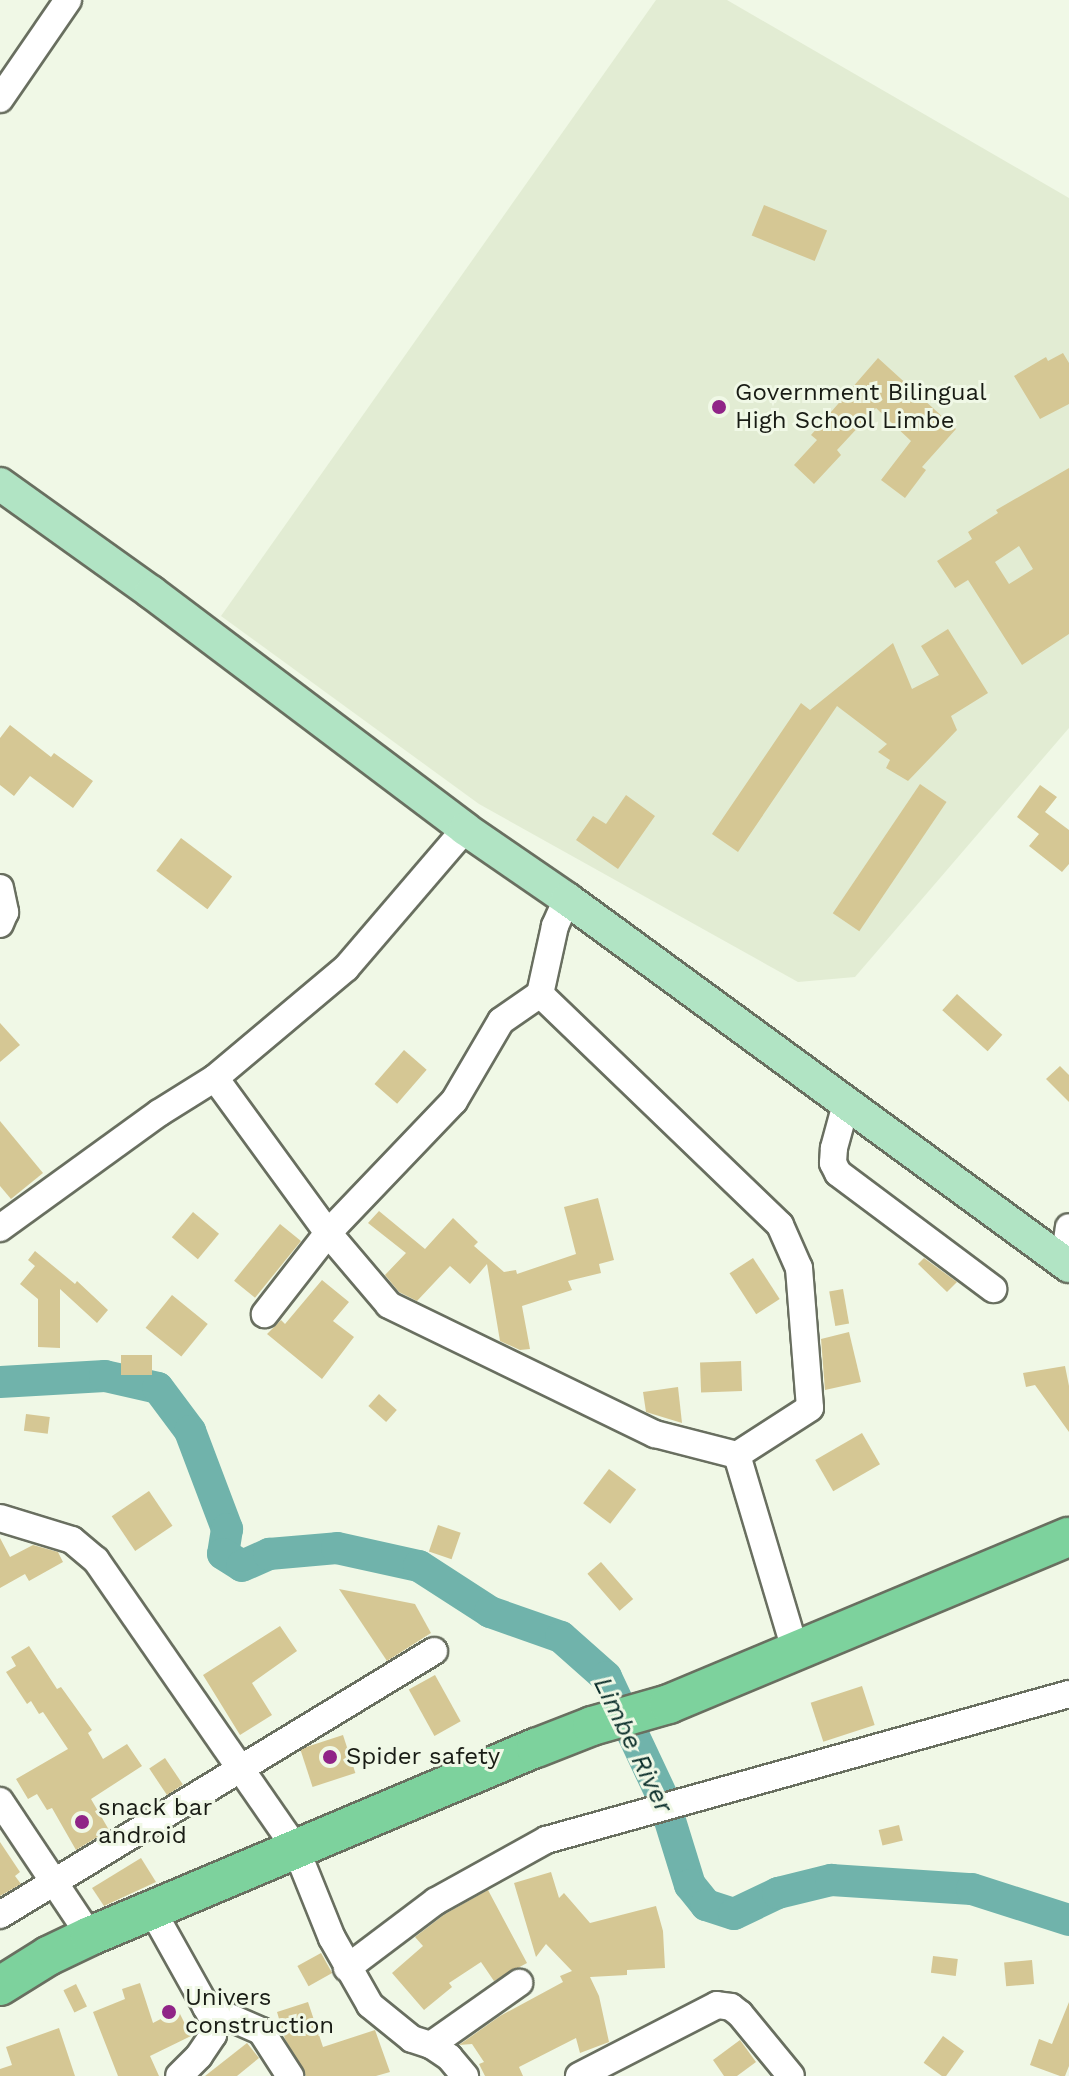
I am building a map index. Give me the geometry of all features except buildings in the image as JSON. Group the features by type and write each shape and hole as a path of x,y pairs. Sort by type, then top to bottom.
{"highway":[{"path":"0,1986 48,1956 90,1936 296,1849 592,1726 669,1704 1069,1537"}],"main road":[{"path":"0,484 151,592 465,829 567,899 1066,1264"}],"street":[{"path":"0,99 68,0"},
{"path":"0,1228 159,1113 215,1078 346,968 465,829"},
{"path":"0,888 5,912 0,924"},
{"path":"265,1314 328,1233 454,1101 501,1021 540,994 555,926 567,899"},
{"path":"215,1078 328,1233 389,1305 655,1434 737,1455 810,1408 799,1268 780,1225 540,994"},
{"path":"846,1104 834,1148 833,1163 838,1173 993,1289"},
{"path":"1066,1264 1069,1227"},
{"path":"737,1455 795,1649"},
{"path":"0,1518 84,1546 296,1849 347,1968 370,2005 412,2039 431,2045 465,2076"},
{"path":"0,1915 434,1651"},
{"path":"347,1968 436,1901 546,1840 1069,1694"},
{"path":"0,1801 90,1936"},
{"path":"152,1910 214,2021 213,2035 199,2056 179,2076"},
{"path":"431,2045 519,1983"},
{"path":"579,2076 717,2005 731,2007 740,2014 791,2076"},
{"path":"206,2007 261,2031 290,2076"}],"shaded area":[{"name":"Government Bilingual High School Limbe","path":"656,0 727,0 1069,198 1069,728 855,977 798,982 479,804 221,616"}],"waterway":[{"name":"Limbe River","path":"0,1382 105,1376 158,1388 190,1431 227,1529 223,1554 242,1566 269,1554 337,1548 419,1566 490,1612 561,1637 606,1677 663,1798 690,1885 706,1905 734,1914 778,1893 831,1880 972,1889 1069,1920"}],"place":[{"name":"Government Bilingual High School Limbe","path":"719,407"},
{"name":"Spider safety","path":"330,1757"},
{"name":"snack bar android","path":"82,1822"},
{"name":"Univers construction","path":"169,2012"}]}
